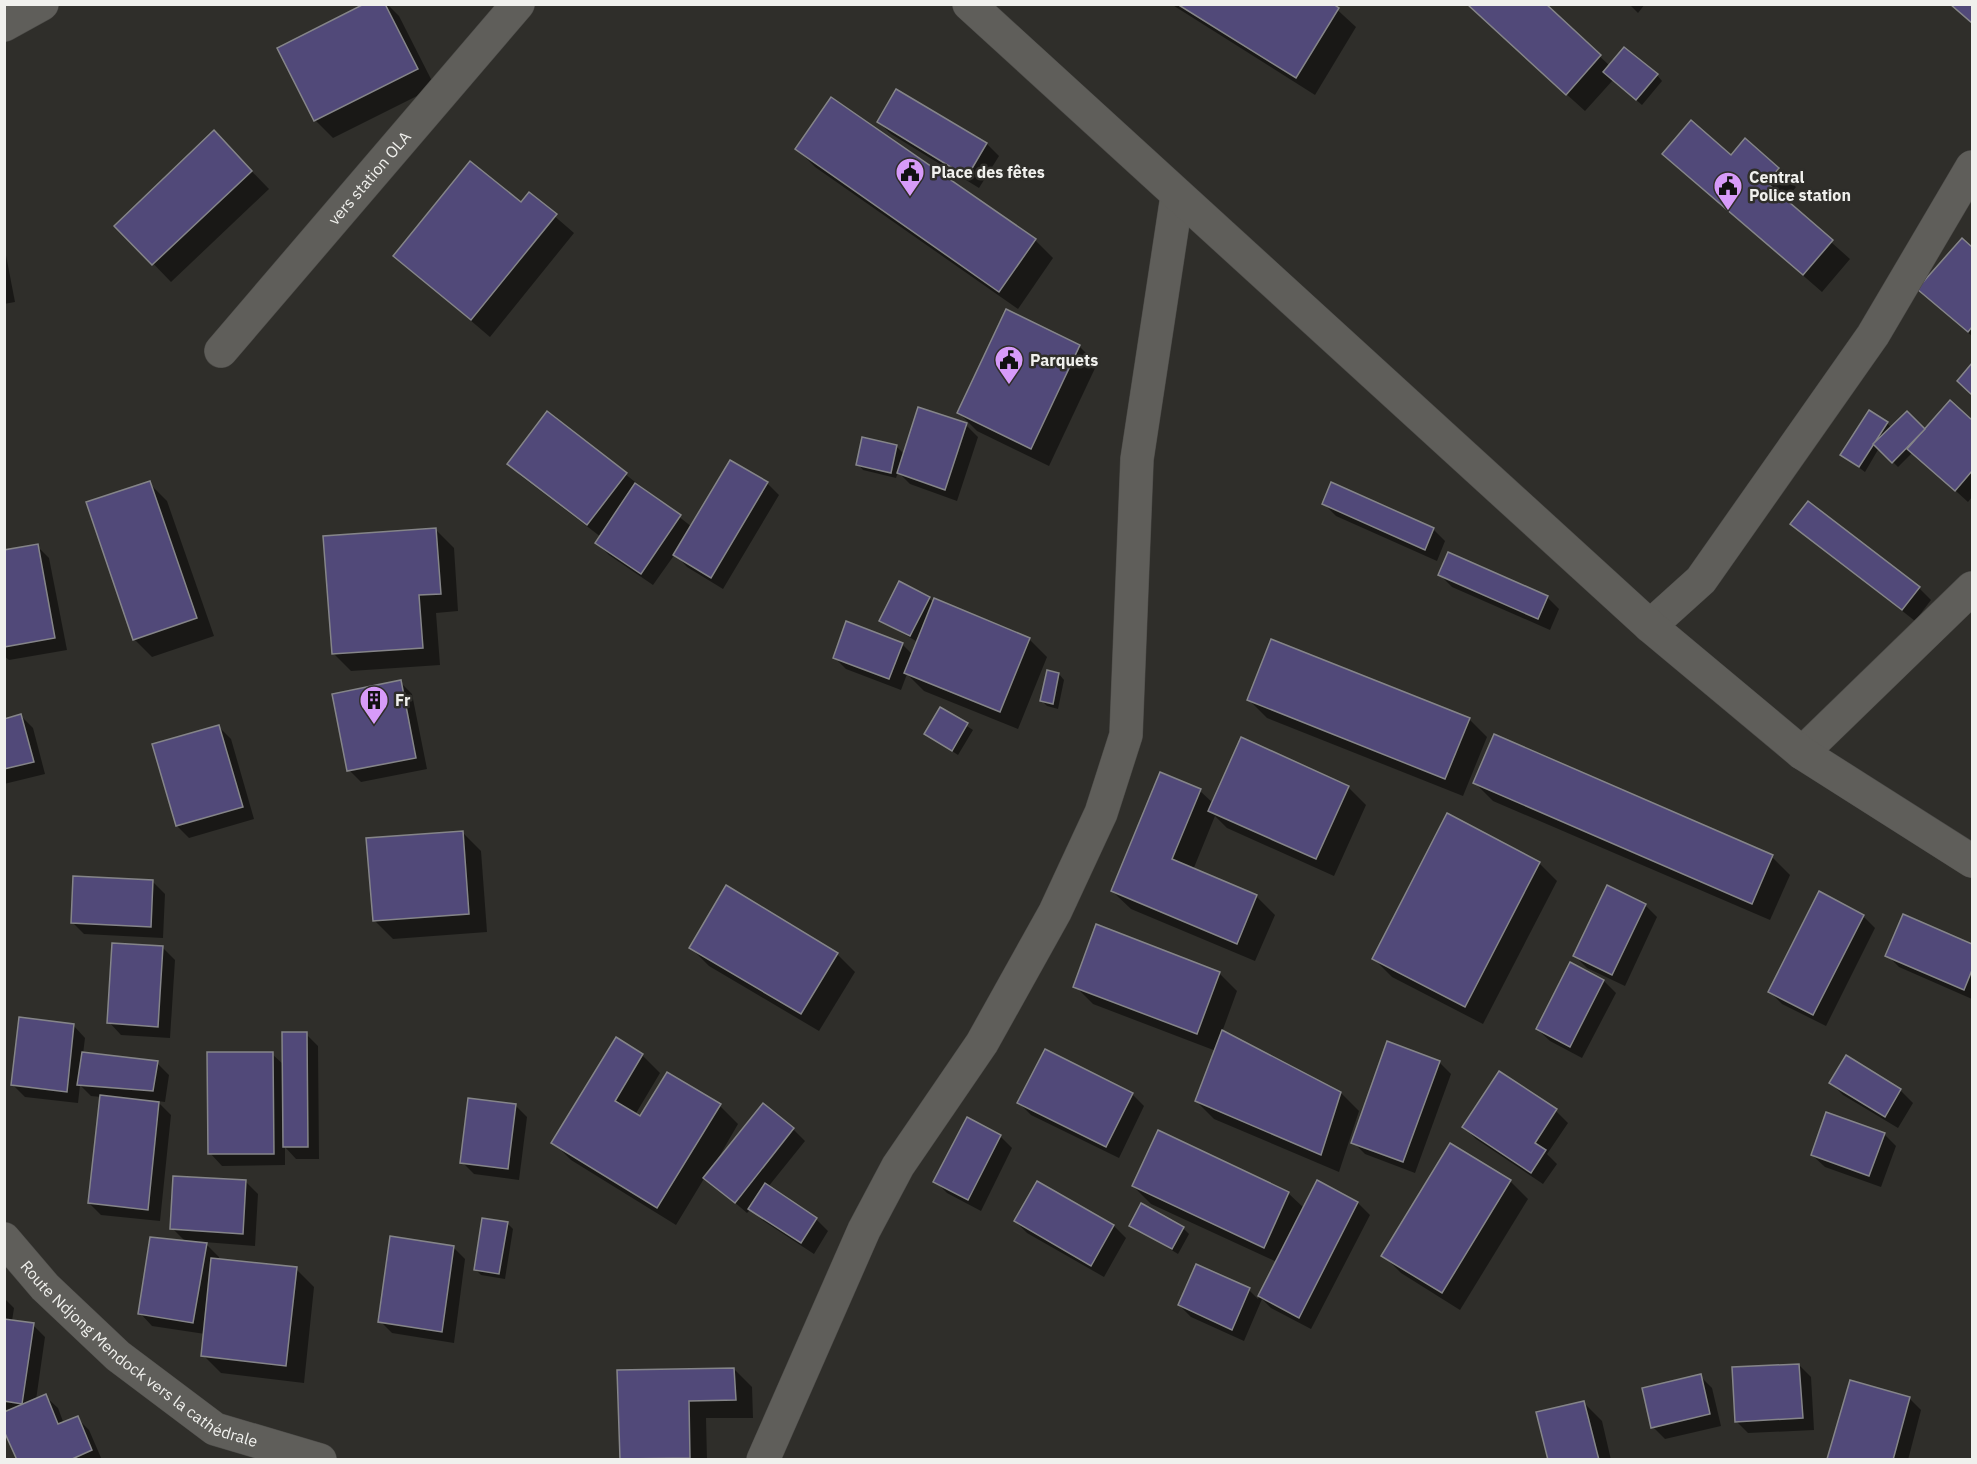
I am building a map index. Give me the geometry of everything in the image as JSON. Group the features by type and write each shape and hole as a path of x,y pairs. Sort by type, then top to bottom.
{"street":[{"path":"4,25 42,4"},
{"name":"vers station OLA","path":"221,351 518,4"},
{"path":"969,4 1650,626 1802,753 1972,861"},
{"path":"1650,626 1701,580 1866,345 1972,167"},
{"path":"763,1460 864,1230 898,1166 982,1043 1055,912 1101,813 1126,735 1137,459 1177,195"},
{"path":"1802,753 1972,588"},
{"name":"Route Ndjong Mendock vers la cathédrale","path":"4,1239 45,1287 118,1356 215,1429 320,1460"}],"building":[{"path":"364,4 385,4 418,69 314,121 277,48"},
{"path":"1177,4 1333,4 1339,8 1296,78"},
{"path":"1467,4 1546,4 1601,55 1566,95"},
{"path":"1950,4 1972,4 1972,23"},
{"path":"1624,47 1658,74 1636,100 1603,72"},
{"path":"896,89 987,143 967,177 877,122"},
{"path":"831,97 1036,239 999,292 795,149"},
{"path":"1691,120 1731,155 1745,138 1779,168 1767,183 1833,240 1803,275 1662,154"},
{"path":"214,130 252,171 152,265 114,226"},
{"path":"470,161 521,202 529,192 557,214 471,320 393,256"},
{"path":"1962,238 1972,247 1972,327 1968,332 1917,289"},
{"path":"1006,309 1080,345 1031,449 957,413"},
{"path":"1972,363 1972,395 1957,381"},
{"path":"1950,400 1972,420 1972,471 1955,491 1907,449"},
{"path":"918,407 967,423 945,490 897,473"},
{"path":"1869,410 1888,422 1859,467 1840,455"},
{"path":"547,411 627,473 587,525 507,464"},
{"path":"1907,411 1925,429 1892,463 1873,444"},
{"path":"862,437 897,445 891,473 856,465"},
{"path":"730,460 768,482 711,578 673,555"},
{"path":"150,481 197,618 133,640 86,502"},
{"path":"1331,482 1434,528 1425,550 1322,504"},
{"path":"635,483 681,515 641,574 595,543"},
{"path":"1808,501 1920,587 1902,610 1790,524"},
{"path":"436,528 441,594 419,595 423,648 332,654 323,536"},
{"path":"38,544 55,638 4,647 4,550"},
{"path":"1448,552 1548,596 1538,619 1438,575"},
{"path":"899,581 930,597 910,636 879,621"},
{"path":"934,598 1030,638 1000,712 904,673"},
{"path":"846,621 903,643 889,679 833,658"},
{"path":"1271,639 1470,718 1445,779 1247,700"},
{"path":"1047,670 1059,673 1053,704 1040,701"},
{"name":"Fr","path":"401,680 416,758 347,771 332,694"},
{"path":"940,707 968,723 952,751 924,734"},
{"path":"21,714 34,762 4,769 4,719"},
{"path":"219,725 243,807 176,826 152,744"},
{"path":"1494,734 1773,855 1752,904 1473,783"},
{"path":"1241,737 1349,786 1316,859 1208,811"},
{"path":"1160,772 1201,789 1172,859 1257,895 1237,944 1111,891"},
{"path":"1447,813 1540,862 1465,1007 1372,959"},
{"path":"463,831 469,914 373,921 366,838"},
{"path":"73,876 153,880 151,927 71,923"},
{"path":"726,885 838,953 801,1014 689,948"},
{"path":"1607,885 1646,904 1612,975 1573,956"},
{"path":"1819,891 1864,915 1813,1015 1768,992"},
{"path":"1903,914 1972,944 1972,970 1964,990 1885,956"},
{"path":"1096,924 1220,972 1197,1034 1073,987"},
{"path":"112,943 163,946 158,1027 107,1023"},
{"path":"1570,962 1604,980 1570,1047 1536,1029"},
{"path":"19,1017 74,1024 67,1092 11,1085"},
{"path":"1222,1030 1341,1092 1321,1155 1195,1101"},
{"path":"282,1032 307,1032 308,1147 283,1147"},
{"path":"616,1037 643,1054 615,1101 640,1116 667,1072 721,1104 657,1208 551,1143"},
{"path":"1387,1041 1440,1061 1403,1162 1351,1143"},
{"path":"1045,1049 1133,1093 1106,1147 1017,1103"},
{"path":"82,1052 158,1061 153,1091 77,1085"},
{"path":"207,1052 273,1052 274,1154 208,1154"},
{"path":"1846,1055 1901,1089 1885,1117 1829,1083"},
{"path":"1499,1071 1557,1109 1535,1143 1546,1150 1531,1173 1462,1127"},
{"path":"100,1095 159,1102 148,1210 88,1203"},
{"path":"468,1098 516,1104 508,1169 460,1163"},
{"path":"763,1103 794,1128 735,1203 703,1178"},
{"path":"1826,1112 1885,1133 1869,1176 1811,1155"},
{"path":"967,1117 1001,1135 968,1200 933,1182"},
{"path":"1158,1130 1289,1192 1264,1248 1132,1186"},
{"path":"1450,1143 1511,1180 1442,1293 1381,1256"},
{"path":"173,1176 246,1180 243,1234 170,1229"},
{"path":"1317,1180 1358,1202 1299,1318 1258,1296"},
{"path":"1037,1181 1114,1225 1091,1266 1014,1221"},
{"path":"765,1183 817,1218 801,1243 748,1209"},
{"path":"1141,1203 1184,1227 1172,1249 1129,1226"},
{"path":"482,1218 508,1222 499,1274 474,1270"},
{"path":"390,1236 454,1246 442,1332 378,1322"},
{"path":"150,1237 207,1243 193,1323 138,1314"},
{"path":"211,1258 297,1267 286,1366 201,1356"},
{"path":"1196,1264 1250,1288 1232,1330 1178,1305"},
{"path":"4,1319 34,1323 22,1404 4,1401"},
{"path":"1799,1364 1803,1418 1735,1422 1732,1367"},
{"path":"734,1368 736,1400 689,1401 690,1458 620,1459 617,1370"},
{"path":"1701,1374 1710,1414 1651,1428 1642,1388"},
{"path":"1850,1380 1910,1397 1893,1460 1827,1459"},
{"path":"46,1394 58,1424 78,1416 92,1450 70,1460 17,1460 4,1431 4,1412"},
{"path":"1584,1401 1599,1460 1548,1460 1536,1412"}],"place":[{"name":"Place des fêtes","path":"910,198"},
{"name":"Central Police station","path":"1728,212"},
{"name":"Parquets","path":"1009,386"},
{"name":"Fr","path":"374,726"}]}
